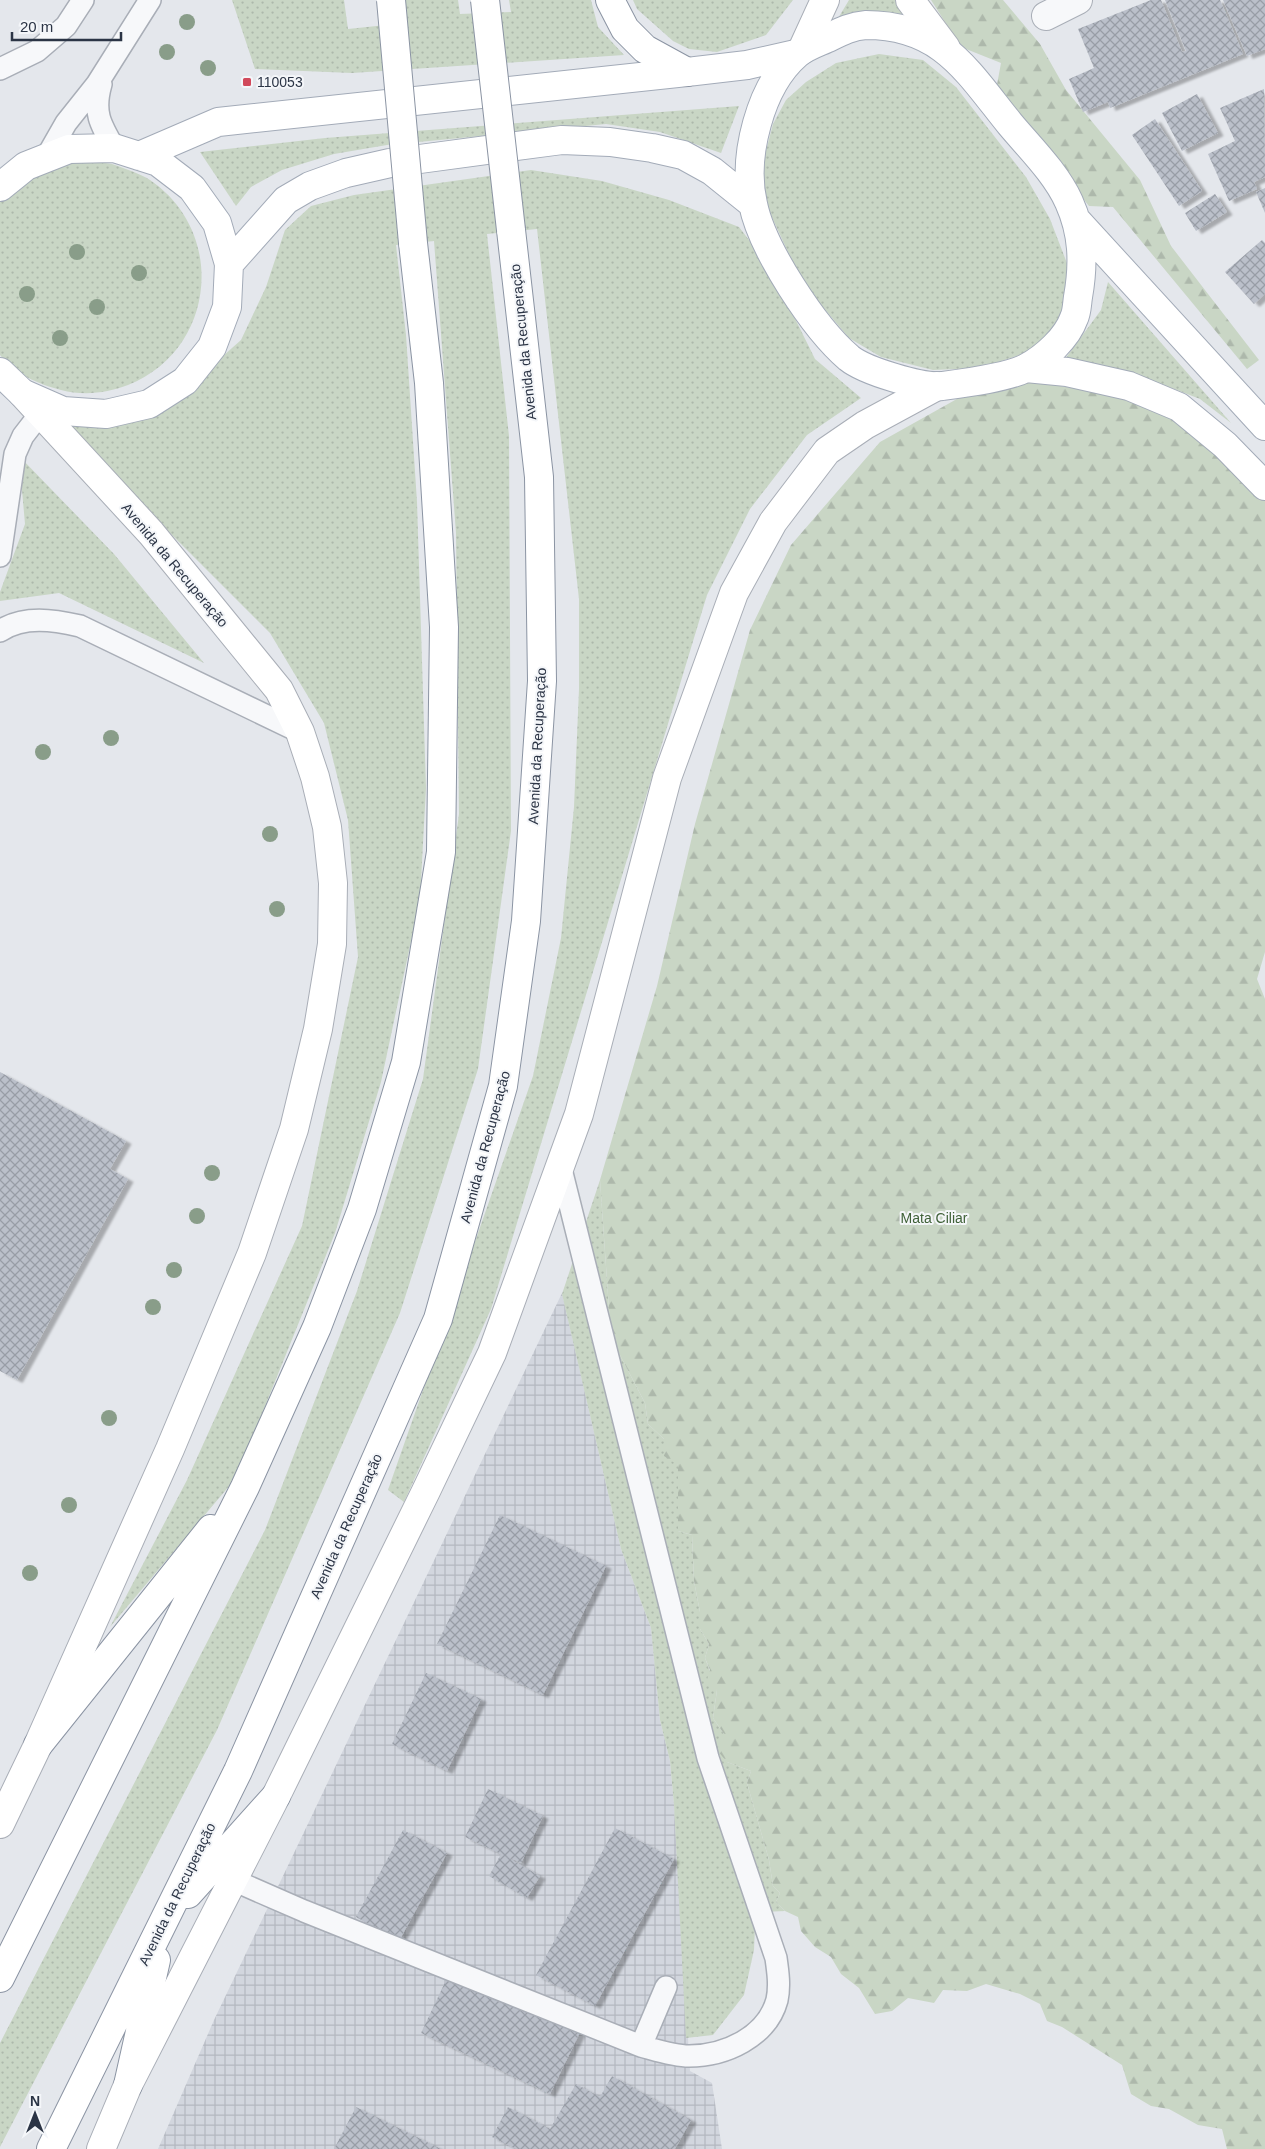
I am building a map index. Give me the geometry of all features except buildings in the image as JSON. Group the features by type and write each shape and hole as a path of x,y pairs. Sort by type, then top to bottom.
{"main road":[{"path":"0,1978 245,1487 317,1327 362,1209 406,1062 441,852 444,627 430,383 413,243 391,0"},
{"name":"Avenida da Recuperação","path":"51,2149 238,1771 438,1319 503,1086 526,921 542,681 539,476 485,0"},
{"path":"610,0 625,28 645,49 687,72"},
{"path":"825,0 799,52 774,81 754,133 749,167 753,204 766,241 822,331 852,360 894,378 937,386 984,380 1026,368 1057,345 1074,318 1082,259 1077,221 1067,198 1048,170 946,48 910,0"},
{"path":"126,152 218,122 747,65 799,52 853,26 884,25 906,29 946,48"},
{"path":"229,264 286,200 310,186 337,176 390,162 562,140 610,142 683,155 712,172 753,204"},
{"path":"0,188 26,166 69,149 126,152 158,162 192,188 217,223 229,264 227,307 212,347 185,381 149,404 106,414 63,411 22,393 0,372"},
{"path":"1077,221 1265,426"},
{"path":"1026,368 1067,372 1129,386 1179,407 1225,445 1265,486"},
{"path":"100,2149 128,2085 276,1796 426,1492 492,1353 578,1114 667,778 734,592 773,522 827,451 865,425 937,386"},
{"name":"Avenida da Recuperação","path":"0,1824 38,1745 170,1449 252,1253 294,1129 318,1028 332,944 333,883 327,827 315,777 300,732 279,690 151,533 22,393"},
{"path":"38,1745 245,1487"},
{"path":"128,2085 165,1919 276,1796"}],"street":[{"path":"1046,16 1078,0"}],"lane":[{"path":"0,69 37,51 66,26 82,0"},
{"path":"46,158 66,123 82,105 105,72 150,0"},
{"path":"105,72 97,97 100,124 126,152"},
{"path":"0,556 14,454 40,414"},
{"path":"0,631 9,625 46,619 80,626 300,732"},
{"path":"233,1880 304,1911 640,2046 688,2056 714,2053 735,2046 754,2035 769,2019 776,2000 779,1981 776,1958 708,1758 560,1165"},
{"path":"640,2046 666,1987"}],"shaded area":[{"path":"562,1293 621,1549 651,1628 660,1720 670,1761 674,1805 690,2071 712,2083 722,2149 158,2149 214,2020"}],"green space":[{"path":"232,0 344,0 348,29 405,23 403,0 458,0 460,14 511,12 509,0 591,0 598,27 624,55 352,73 255,69"},
{"path":"633,0 793,0 766,35 717,52 689,49 673,41 637,9"},
{"path":"849,0 895,0 906,19 831,30"},
{"path":"931,0 1003,0 1040,44 1066,90 1140,180 1171,246 1259,360 1247,369 1113,207 1089,206 996,90 1001,63 961,47"},
{"path":"879,54 923,60 956,87 1026,177 1050,219 1070,271 1064,309 1051,334 1026,353 980,368 933,370 881,357 849,338 821,305 794,265 763,198 762,166 773,124 786,100 806,82 836,63"},
{"path":"739,106 721,153 660,132 606,124 387,145 334,154 282,170 251,187 236,206 200,152 325,138"},
{"path":"74,162 115,165 150,180 175,203 192,230 200,259 201,290 194,319 179,346 157,369 128,385 95,393 70,392 44,385 20,373 0,355 0,200 35,173"},
{"path":"531,170 602,181 669,200 739,227 769,266 815,359 861,398 807,435 750,509 707,595 491,1309 404,1502 388,1490 533,1076 561,938 574,807 579,689 579,599 537,229 487,234 509,436 511,831 478,1069 400,1313 217,1730 0,2147 0,2043 265,1530 357,1291 423,1079 459,814 456,533 434,241 396,245 406,335 417,502 426,788 420,899 381,1082 335,1233 236,1478 110,1627 187,1480 302,1226 358,957 348,820 324,723 270,633 54,417 196,380 241,340 266,287 285,230 311,206 354,195"},
{"path":"1108,282 1231,423 1200,399 1138,375 1065,359 1101,310"},
{"name":"Mata Ciliar","path":"1025,380 1114,395 1187,426 1265,501 1265,952 1257,979 1265,999 1265,2149 1227,2149 1222,2129 1198,2125 1169,2109 1151,2106 1131,2094 1122,2065 1062,2027 1047,2021 1040,2004 1020,1994 986,1984 967,1991 943,1990 934,2003 908,1998 892,2011 875,2014 859,1988 841,1974 831,1957 815,1947 801,1931 798,1917 785,1911 776,1902 780,1893 773,1886 769,1860 747,1783 751,1771 727,1762 717,1750 724,1734 713,1718 717,1690 706,1683 710,1670 705,1658 709,1644 700,1629 700,1612 694,1581 692,1535 678,1531 678,1465 664,1456 664,1439 648,1424 645,1403 611,1338 600,1180 657,986 695,824 750,630 791,545 880,442 964,395"},
{"path":"19,456 114,554 204,663 59,593 0,601 0,592 25,524"},
{"path":"600,1180 611,1338 645,1403 648,1424 664,1439 678,1465 678,1531 692,1535 694,1581 700,1612 700,1629 709,1644 705,1658 717,1690 713,1718 724,1734 727,1762 751,1771 747,1783 769,1860 773,1886 780,1893 776,1902 785,1911 763,1912 755,1927 754,1950 744,1995 713,2035 686,2038 674,1805 670,1761 660,1720 651,1628 621,1549 562,1294"}],"place":[{"name":"110053","path":"247,82"}]}
